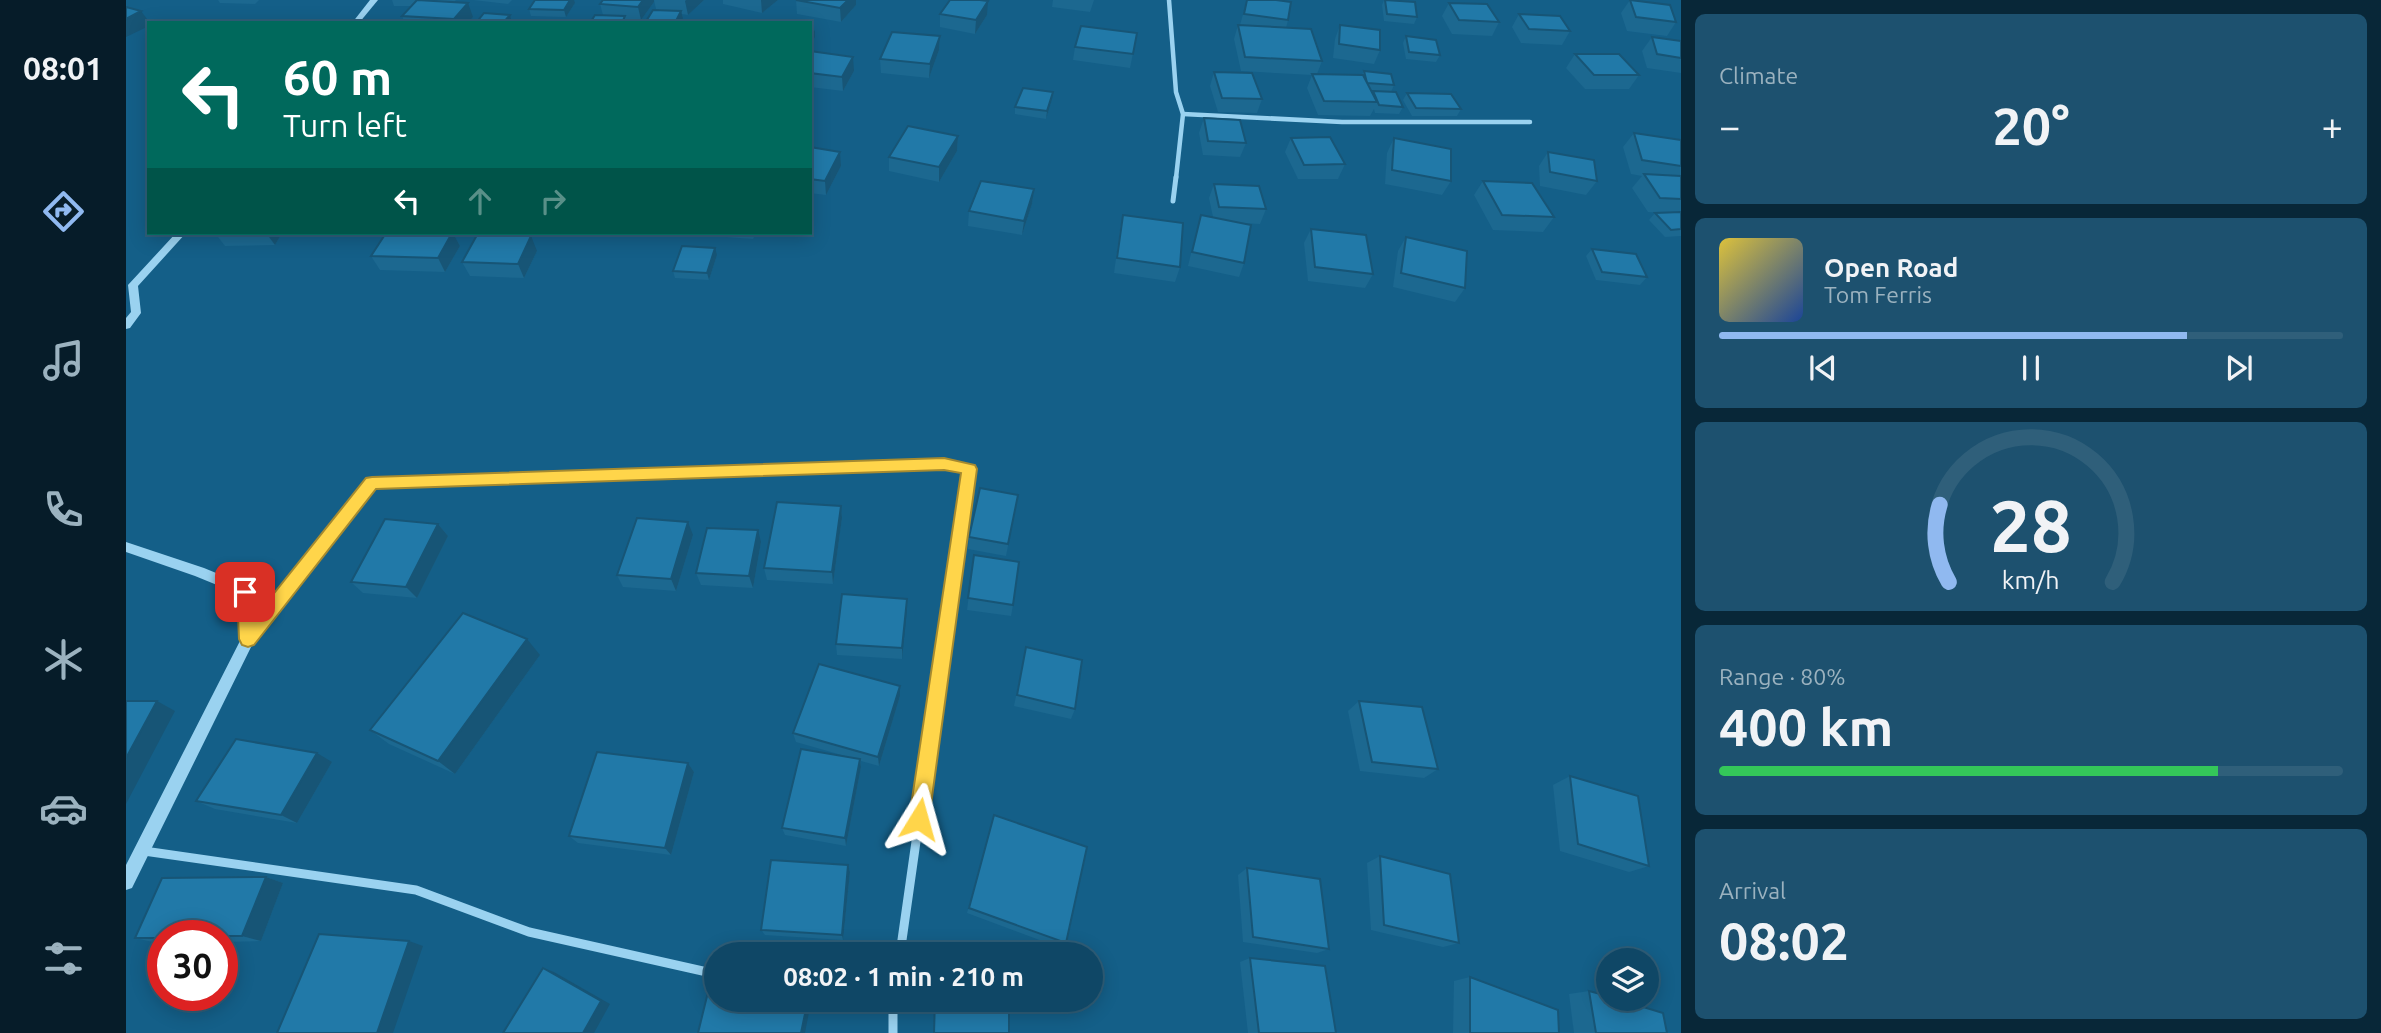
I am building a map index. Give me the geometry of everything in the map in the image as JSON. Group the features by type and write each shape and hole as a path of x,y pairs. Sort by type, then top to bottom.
{"street":[{"path":"357,21 374,0"},
{"path":"1169,0 1176,92 1183,114 1173,201"},
{"path":"1183,114 1342,122 1530,122"},
{"path":"126,325 136,313 133,285 179,235"},
{"path":"126,882 248,639 372,483 944,464 969,469 902,942"},
{"path":"126,547 199,572 245,592 248,639"},
{"path":"142,850 416,890 529,932 704,971"},
{"path":"893,1033 894,1012"}],"building":[{"path":"417,0 468,3 454,19 402,16"},
{"path":"535,0 570,0 564,10 529,9"},
{"path":"603,0 643,0 638,7 600,4"},
{"path":"796,0 848,0 840,8"},
{"path":"950,0 988,1 976,20 940,14"},
{"path":"1247,0 1291,2 1288,20 1244,14"},
{"path":"1385,0 1415,2 1417,17 1387,14"},
{"path":"1630,0 1670,5 1676,22 1636,17"},
{"path":"1449,3 1487,4 1499,22 1459,20"},
{"path":"126,7 141,11 126,19"},
{"path":"653,10 681,11 676,21 646,21"},
{"path":"484,13 510,15 505,21 478,21"},
{"path":"1519,14 1560,16 1570,31 1529,29"},
{"path":"595,15 625,16 623,21 591,21"},
{"path":"1238,25 1311,29 1322,61 1245,57"},
{"path":"1340,25 1380,30 1380,50 1339,44"},
{"path":"1081,26 1137,33 1133,54 1075,47"},
{"path":"892,32 940,36 930,64 880,59"},
{"path":"1406,36 1436,40 1440,55 1409,52"},
{"path":"1652,37 1681,41 1681,58 1657,54"},
{"path":"812,51 853,57 842,77 812,73"},
{"path":"1575,54 1619,54 1639,75 1594,75"},
{"path":"1364,71 1391,74 1394,85 1367,83"},
{"path":"1214,72 1252,73 1262,99 1222,98"},
{"path":"1312,74 1363,75 1377,102 1324,101"},
{"path":"1023,88 1053,92 1047,111 1015,107"},
{"path":"1373,91 1396,92 1403,107 1379,105"},
{"path":"1407,93 1451,94 1461,109 1416,108"},
{"path":"1204,118 1240,120 1246,143 1208,141"},
{"path":"908,126 958,136 939,167 889,157"},
{"path":"1634,133 1681,140 1681,166 1642,160"},
{"path":"1330,137 1345,164 1304,165 1291,138"},
{"path":"1394,138 1451,149 1451,181 1392,170"},
{"path":"812,147 840,152 825,181 812,179"},
{"path":"1548,152 1594,160 1597,181 1550,172"},
{"path":"1644,174 1681,176 1681,199 1660,198"},
{"path":"981,181 1034,189 1024,221 969,211"},
{"path":"1483,181 1532,183 1554,217 1502,215"},
{"path":"1214,184 1259,186 1266,209 1219,207"},
{"path":"1681,212 1681,229 1671,230 1655,213"},
{"path":"1123,215 1183,223 1180,267 1117,258"},
{"path":"1201,215 1251,225 1244,263 1192,252"},
{"path":"1311,229 1366,235 1373,274 1315,267"},
{"path":"385,235 451,235 438,258 371,256"},
{"path":"477,235 531,236 518,264 462,262"},
{"path":"1406,237 1467,251 1465,288 1401,273"},
{"path":"682,246 715,248 707,273 673,271"},
{"path":"1592,249 1636,254 1647,277 1602,272"},
{"path":"980,488 1018,495 1008,544 969,537"},
{"path":"777,502 841,506 832,572 764,568"},
{"path":"637,518 688,522 671,579 617,575"},
{"path":"385,519 438,524 406,587 351,582"},
{"path":"707,528 758,530 749,576 696,573"},
{"path":"974,555 1019,562 1013,605 968,598"},
{"path":"842,594 907,599 902,648 836,644"},
{"path":"463,613 527,639 438,761 370,730"},
{"path":"1026,647 1082,660 1075,709 1017,695"},
{"path":"819,664 900,686 878,757 793,733"},
{"path":"126,701 157,701 126,758"},
{"path":"1359,701 1422,707 1438,769 1372,762"},
{"path":"236,739 317,753 281,815 196,801"},
{"path":"801,749 860,759 845,838 782,828"},
{"path":"597,752 688,763 665,848 569,836"},
{"path":"1570,776 1638,796 1649,866 1578,844"},
{"path":"994,815 1087,847 1066,942 969,908"},
{"path":"1380,856 1450,874 1459,943 1384,925"},
{"path":"771,860 848,865 842,935 761,930"},
{"path":"1247,868 1320,879 1329,949 1253,937"},
{"path":"266,877 242,936 238,936 238,920 147,920 147,938 135,938 162,878"},
{"path":"319,934 409,941 377,1033 277,1033"},
{"path":"1250,958 1325,966 1336,1033 1259,1033"},
{"path":"543,968 601,1001 583,1033 503,1033"},
{"path":"1470,977 1558,1010 1559,1033 1470,1033"},
{"path":"1589,991 1596,993 1596,1011 1663,1013 1667,1033 1596,1033"},
{"path":"704,1008 704,1012 805,1012 801,1033 698,1033"},
{"path":"935,1012 1009,1012 1009,1033 934,1033"}],"route":[{"path":"245,592 248,639 372,483 944,464 969,469 919,819"}]}
